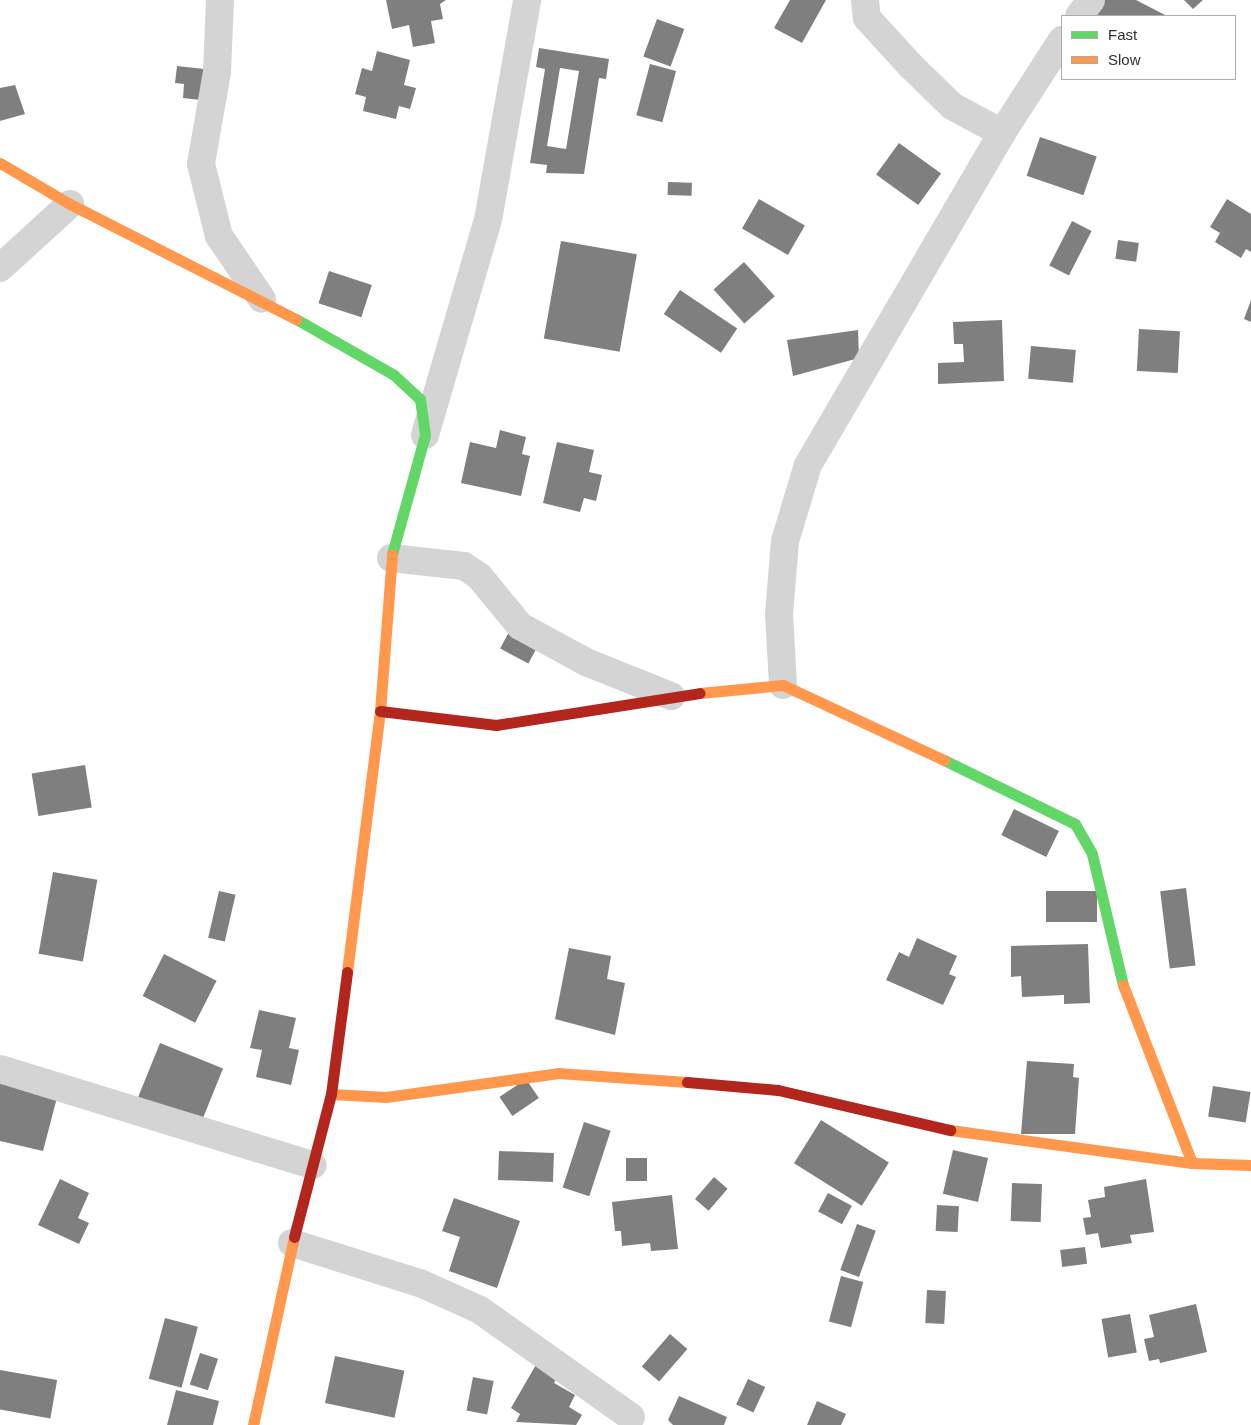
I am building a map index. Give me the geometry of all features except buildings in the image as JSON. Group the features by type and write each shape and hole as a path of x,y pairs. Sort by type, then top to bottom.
{"street":[{"path":"220,0 217,72 201,164 219,236 262,299"},
{"path":"253,1425 292,1243 330,1094 380,711 391,558 488,220 527,0"},
{"path":"865,0 867,18 910,66 952,106 1002,132"},
{"path":"1080,15 1091,0"},
{"path":"783,685 780,614 785,541 808,465 1002,132 1061,42"},
{"path":"0,163 70,204 262,299 394,375 420,399 425,435"},
{"path":"0,268 70,204"},
{"path":"391,558 464,566 479,576 520,626 586,662 671,696"},
{"path":"380,711 446,722 496,724 671,696 783,685 818,697 1075,824 1092,854 1115,964 1134,1021 1171,1102 1192,1163"},
{"path":"0,1069 313,1165"},
{"path":"330,1094 386,1097 558,1073 653,1079 778,1090 975,1136 1192,1163 1251,1165"},
{"path":"292,1243 420,1283 480,1310 631,1417"}],"traffic: fast":[{"path":"296,319 394,375 420,399 425,435 392,554"},
{"path":"944,760 1075,824 1092,854 1123,985"}],"traffic: slow":[{"path":"0,163 70,204 296,319"},
{"path":"347,972 380,711 392,554"},
{"path":"700,693 783,685 944,760"},
{"path":"1123,985 1192,1163"},
{"path":"331,1094 386,1097 558,1073 687,1082"},
{"path":"950,1130 1192,1163 1251,1165"},
{"path":"253,1425 294,1237"}],"traffic: jam":[{"path":"380,711 496,725 700,693"},
{"path":"294,1237 331,1094 347,972"},
{"path":"687,1082 778,1090 950,1130"}]}
